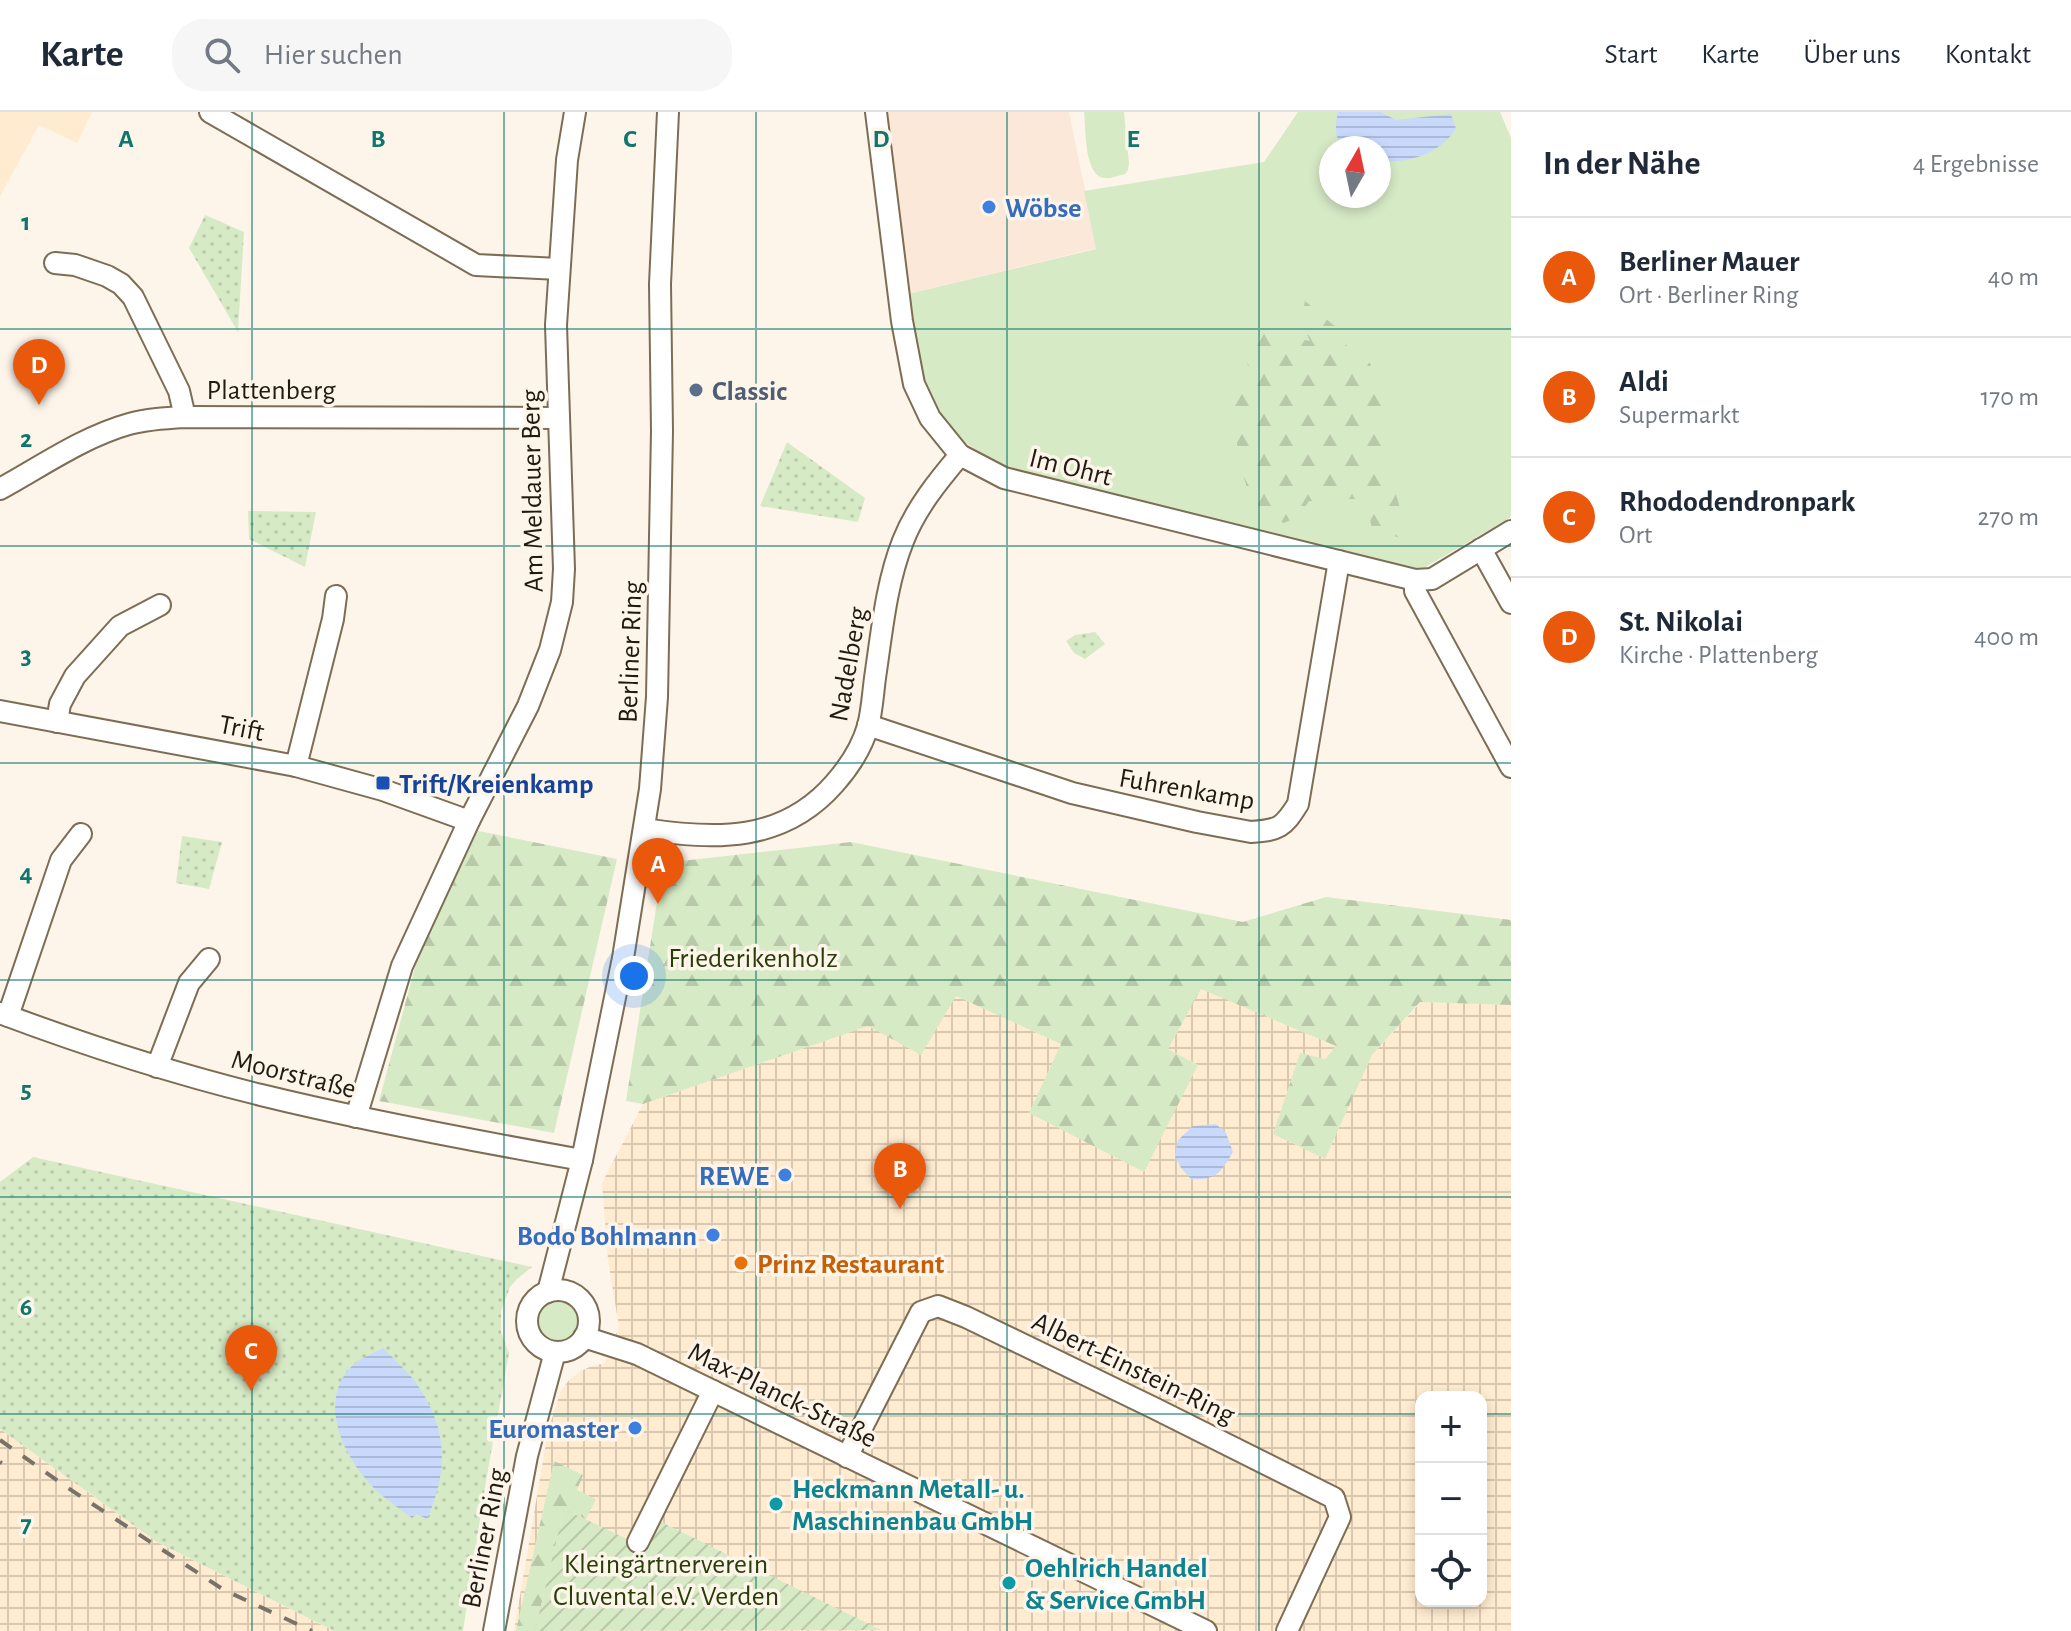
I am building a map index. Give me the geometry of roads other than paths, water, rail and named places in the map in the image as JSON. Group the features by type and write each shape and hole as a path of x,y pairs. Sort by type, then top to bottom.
{"street":[{"path":"210,112 476,265 559,269"},
{"name":"Am Meldauer Berg","path":"356,1117 402,966 469,821 528,706 550,650 562,602 564,569 556,325 567,160 575,112"},
{"name":"Berliner Ring","path":"557,1292 623,958 650,789 657,697 662,431 660,284 668,112"},
{"name":"Im Ohrt","path":"876,112 902,321 914,384 930,418 960,455 1004,478 1415,580"},
{"path":"55,263 75,265 107,276 121,284 133,297 179,391 185,417"},
{"name":"Plattenberg","path":"0,489 62,454 131,423 185,417 559,418"},
{"name":"Nadelberg","path":"644,829 739,835 780,824 802,813 847,770 868,725 885,607 904,539 915,514 960,455"},
{"path":"1511,531 1432,579 1415,580 1415,591 1511,767"},
{"path":"1481,549 1511,603"},
{"name":"Fuhrenkamp","path":"868,725 1101,801 1251,832 1273,830 1287,821 1298,804 1339,561"},
{"path":"296,766 336,596"},
{"path":"57,722 60,704 75,676 120,626 160,605"},
{"name":"Trift","path":"0,711 296,766 383,790 469,821"},
{"path":"4,1014 61,860 81,834"},
{"path":"157,1067 189,983 209,959"},
{"name":"Moorstraße","path":"4,1014 157,1067 259,1095 356,1117 582,1160"},
{"path":"557,1292 577,1297 582,1303 586,1309 586,1329 580,1343 570,1349 546,1348 529,1333 527,1315 533,1302 557,1292"},
{"name":"Albert-Einstein-Ring","path":"847,1457 921,1312 938,1306 966,1317 1334,1498 1340,1517 1287,1631"},
{"name":"Max-Planck-Straße","path":"586,1329 1206,1631"},
{"name":"Berliner Ring","path":"494,1631 546,1348"},
{"path":"638,1542 713,1391"}],"water":[{"path":"1338,112 1381,112 1396,120 1451,114 1456,129 1440,146 1422,156 1391,161 1391,136 1337,136"},
{"path":"1216,1124 1226,1133 1233,1152 1217,1174 1191,1179 1175,1156 1178,1140 1193,1126"},
{"path":"383,1348 414,1380 439,1430 442,1464 427,1519 417,1514 412,1518 370,1484 348,1452 337,1423 335,1408 342,1380 354,1364"}],"railway":[{"path":"0,1440 224,1590 312,1631"}],"place":[{"name":"Wöbse","path":"989,207"},
{"name":"Classic","path":"696,390"},
{"name":"St. Nikolai","path":"39,405"},
{"name":"Trift/Kreienkamp","path":"383,783"},
{"name":"Berliner Mauer","path":"658,904"},
{"name":"REWE","path":"785,1175"},
{"name":"Aldi","path":"900,1209"},
{"name":"Bodo Bohlmann","path":"713,1235"},
{"name":"Prinz Restaurant","path":"741,1263"},
{"name":"Rhododendronpark","path":"251,1391"},
{"name":"Euromaster","path":"635,1428"},
{"name":"Heckmann Metall- u. Maschinenbau GmbH","path":"776,1504"},
{"name":"Oehlrich Handel & Service GmbH","path":"1009,1583"}],"park label":[{"name":"Friederikenholz","path":"753,957"},
{"name":"Kleingärtnerverein Cluvental e.V. Verden","path":"666,1579"}]}
